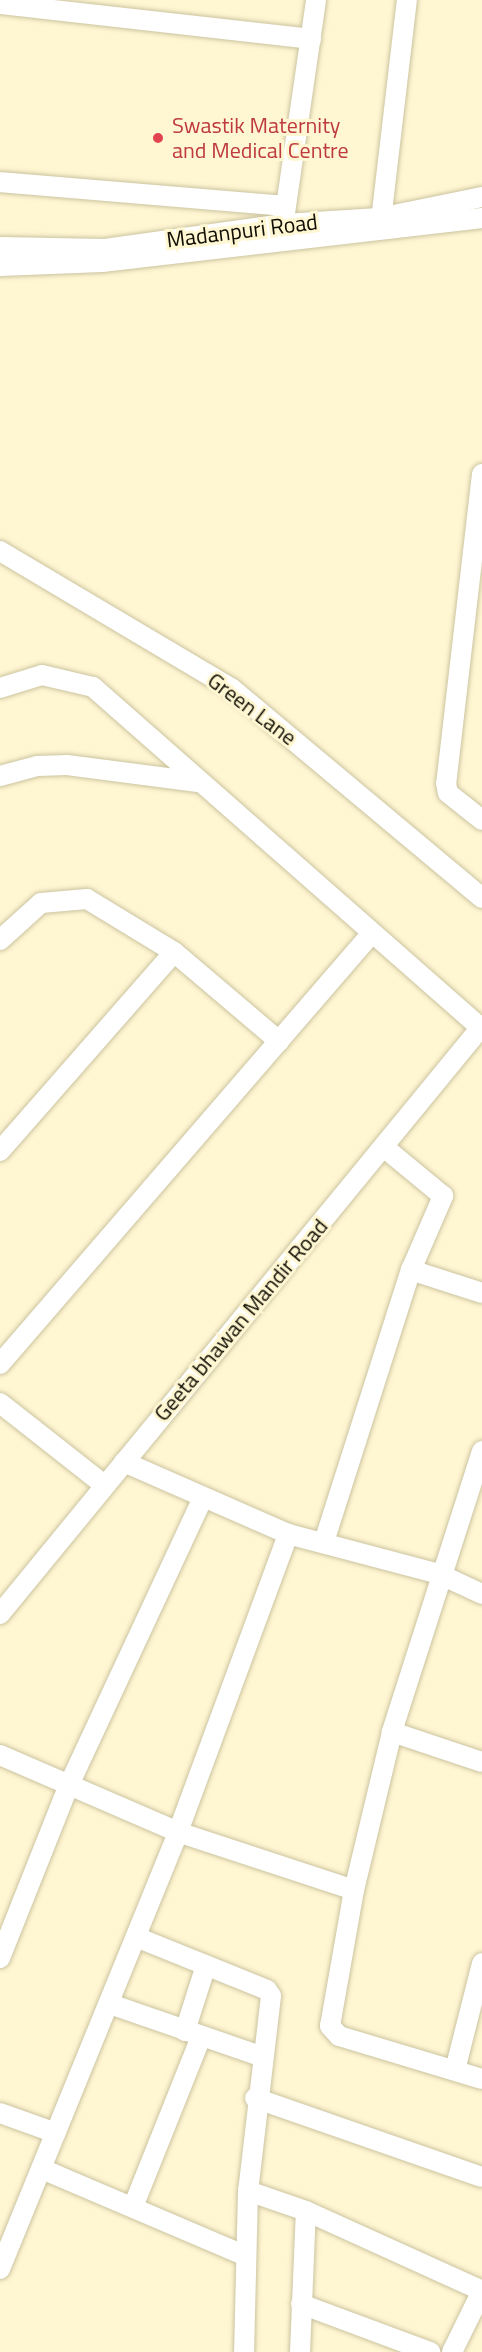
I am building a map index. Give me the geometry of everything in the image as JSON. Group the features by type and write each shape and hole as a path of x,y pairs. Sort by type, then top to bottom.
{"street":[{"path":"283,243 316,0"},
{"path":"379,225 407,0"},
{"path":"0,4 43,5 311,39"},
{"path":"0,182 285,215"},
{"name":"Madanpuri Road","path":"0,266 102,262 283,243 379,225 482,197"},
{"name":"Madanpuri Road","path":"0,247 105,249 285,215 379,225 482,218"},
{"path":"482,474 474,600 446,783 448,794 482,820"},
{"name":"Green Lane","path":"0,551 231,688 482,898"},
{"path":"0,688 42,675 93,687 198,782 481,1028"},
{"path":"0,776 37,766 67,765 198,782"},
{"path":"0,940 41,903 87,899 174,952 279,1041"},
{"path":"0,1364 371,934"},
{"path":"0,1151 174,952"},
{"name":"Geeta bhawan Mandir Road","path":"0,1614 103,1484 124,1462 385,1148 481,1028"},
{"path":"324,1542 411,1270 443,1196 385,1148"},
{"path":"411,1270 482,1293"},
{"path":"0,1403 103,1484"},
{"path":"482,1451 439,1574 392,1732 354,1890 331,2018 333,2032 482,2079"},
{"path":"124,1462 288,1534 439,1574 482,1594"},
{"path":"0,1958 69,1785 203,1498"},
{"path":"0,2269 110,2004 178,1832 288,1534"},
{"path":"392,1732 482,1762"},
{"path":"0,1755 178,1832 354,1890"},
{"path":"136,1937 267,1990 271,2002 260,2056 255,2098 248,2191 244,2352"},
{"path":"454,2070 482,1963"},
{"path":"133,2207 193,2034 206,1965"},
{"path":"110,2004 260,2056"},
{"path":"255,2098 482,2177"},
{"path":"1,2116 56,2133"},
{"path":"42,2169 246,2256"},
{"path":"248,2191 306,2211 482,2291 452,2352"},
{"path":"300,2352 306,2211"},
{"path":"301,2304 430,2352"}],"place":[{"name":"Swastik Maternity and Medical Centre","path":"158,138"}]}
